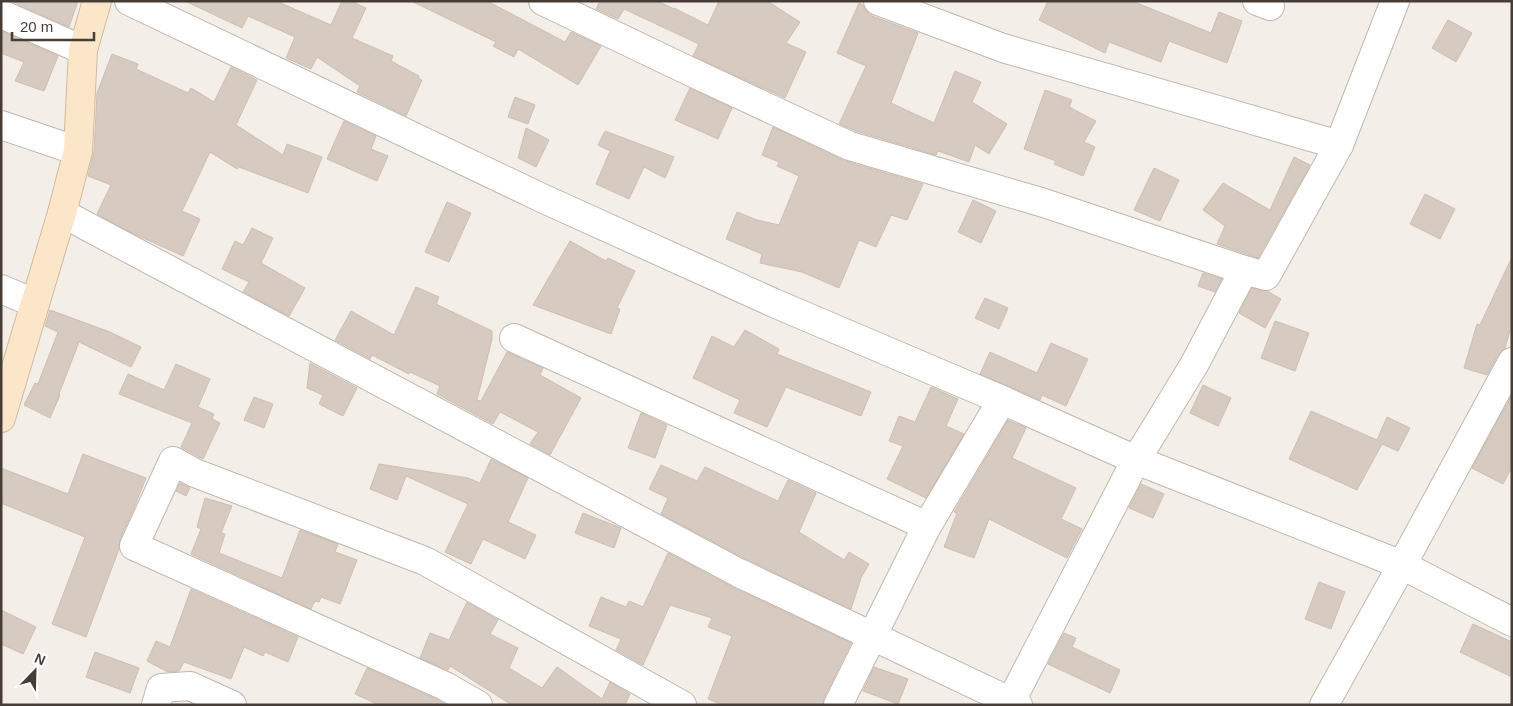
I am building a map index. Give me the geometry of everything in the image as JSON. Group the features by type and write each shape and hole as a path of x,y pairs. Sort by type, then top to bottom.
{"street":[{"path":"1,418 62,213 78,151 83,50 97,1"},
{"path":"129,1 544,199 774,303 1002,400 1136,460 1402,565 1512,622"},
{"path":"543,1 850,146 1044,203 1266,276 1339,145 1395,1"},
{"path":"878,1 1003,48 1339,145"},
{"path":"1,14 83,50"},
{"path":"1,126 78,151"},
{"path":"62,213 739,574 1012,704 1136,460 1194,365 1244,270"},
{"path":"1,289 34,303"},
{"path":"514,338 927,526"},
{"path":"1324,705 1512,362"},
{"path":"838,705 927,526 1002,400"},
{"path":"478,705 445,686 134,546 173,461 195,473 425,561 682,705"},
{"path":"156,705 161,688 190,686 232,705"}],"building":[{"path":"11,1 78,1 69,27"},
{"path":"185,1 276,1 331,25 342,1 351,1 366,8 352,38 393,56 391,61 419,76 418,78 422,80 406,116 357,92 360,86 317,57 311,69 286,58 295,37 248,16 242,28"},
{"path":"411,1 487,1 565,42 571,32 601,46 578,85 518,49 514,57 493,46 496,42"},
{"path":"600,1 657,1 708,25 719,1 767,1 800,22 786,43 806,52 785,98 693,56 699,44 624,9 618,19 596,9"},
{"path":"1048,1 1132,1 1211,33 1219,12 1242,21 1227,63 1169,41 1161,62 1109,42 1105,53 1039,20"},
{"path":"859,3 872,16 918,33 891,103 934,123 955,71 981,82 972,102 1007,124 989,154 975,145 969,162 938,151 936,155 839,124 866,66 837,53"},
{"path":"1448,20 1472,33 1456,62 1432,48"},
{"path":"1,31 58,56 44,91 15,81 24,62 1,53"},
{"path":"112,54 138,64 136,69 188,93 191,88 214,102 231,67 257,80 236,125 283,155 287,144 322,157 308,193 239,167 237,169 210,152 182,211 200,219 183,256 132,233 97,214 111,185 88,176 94,152 97,93"},
{"path":"690,88 732,108 718,139 675,120"},
{"path":"1045,90 1072,100 1069,107 1096,121 1084,142 1095,147 1083,176 1054,164 1056,161 1024,149"},
{"path":"515,97 535,105 528,124 508,117"},
{"path":"344,121 376,136 371,149 388,156 377,181 327,159"},
{"path":"773,127 845,161 923,184 907,220 891,215 876,247 859,240 839,288 802,272 760,263 762,254 726,239 737,212 757,220 779,225 799,176 777,166 779,162 762,155"},
{"path":"526,128 549,140 536,167 518,158"},
{"path":"605,131 674,157 665,178 644,167 629,199 596,184 610,151 598,145"},
{"path":"1294,157 1310,165 1258,258 1217,244 1225,226 1203,210 1223,183 1270,210"},
{"path":"1154,168 1179,180 1160,221 1134,210"},
{"path":"1425,194 1455,209 1440,239 1410,224"},
{"path":"973,200 996,211 981,243 958,232"},
{"path":"447,202 471,213 449,262 425,252"},
{"path":"252,228 273,238 261,263 305,288 289,316 243,292 249,282 222,269 235,241 243,245"},
{"path":"570,241 606,261 608,258 635,271 617,308 620,309 611,334 533,305"},
{"path":"1512,257 1512,324 1505,348 1498,355 1487,375 1464,368 1477,324 1480,325"},
{"path":"1203,273 1222,279 1215,292 1198,286"},
{"path":"416,287 439,297 436,304 492,331 492,339 477,400 481,401 507,352 543,368 540,375 581,398 550,455 530,444 538,432 500,412 493,424 437,394 440,386 410,372 409,374 372,355 370,359 335,340 351,311 394,335"},
{"path":"1252,288 1267,291 1281,299 1265,328 1239,313"},
{"path":"985,298 1008,308 999,329 975,318"},
{"path":"50,310 110,332 141,347 131,367 79,342 50,418 24,405 35,383 38,384 58,332 45,326"},
{"path":"1275,321 1309,333 1295,371 1261,358"},
{"path":"745,330 779,349 777,354 871,392 861,416 786,387 767,427 734,413 740,400 693,378 712,336 734,347"},
{"path":"1051,343 1088,359 1066,406 1042,395 1040,400 980,374 990,352 1037,373"},
{"path":"310,363 357,388 343,416 319,404 323,395 307,388"},
{"path":"176,364 210,379 198,407 214,414 212,419 220,423 203,459 181,447 192,423 119,394 128,374 164,390"},
{"path":"1203,385 1231,398 1218,426 1190,413"},
{"path":"931,387 958,399 946,426 964,434 926,498 887,479 903,446 889,441 899,416 915,422"},
{"path":"1512,395 1512,467 1503,484 1472,468"},
{"path":"254,397 273,404 264,428 244,420"},
{"path":"1311,411 1377,440 1387,417 1410,428 1398,451 1382,444 1357,490 1289,459"},
{"path":"641,413 667,425 655,458 628,448"},
{"path":"1008,420 1026,428 1012,458 1076,488 1061,519 1082,529 1067,558 989,519 974,558 944,547 957,513 954,512"},
{"path":"83,454 146,478 120,539 119,549 86,637 52,624 85,537 1,503 1,468 68,494"},
{"path":"491,459 528,478 508,522 536,535 525,559 483,539 471,564 445,552 468,504 406,476 397,500 370,489 379,464 468,478 480,483"},
{"path":"661,465 697,481 705,467 778,501 788,480 816,493 799,532 844,560 849,552 869,564 861,578 851,609 746,559 661,514 668,498 649,489"},
{"path":"180,483 190,488 186,496 176,491"},
{"path":"1141,484 1164,494 1153,518 1129,508"},
{"path":"205,498 232,506 221,533 225,534 219,553 282,578 300,530 338,544 335,552 357,560 340,604 321,597 319,602 315,601 311,609 191,554 201,529 197,527"},
{"path":"583,513 621,528 614,548 575,533"},
{"path":"668,553 732,587 851,643 824,698 823,705 723,705 708,699 732,636 708,627 712,618 670,605 643,665 616,650 621,639 589,626 601,597 626,607 629,601 643,607"},
{"path":"1319,582 1345,592 1331,629 1305,619"},
{"path":"191,589 298,637 288,662 265,652 263,656 244,647 231,679 184,662 179,671 168,672 147,661 156,641 170,647"},
{"path":"467,602 498,620 490,634 518,648 509,668 542,688 557,667 602,699 610,682 630,694 625,705 512,705 450,666 448,670 420,658 430,633 449,640"},
{"path":"1,610 36,627 23,654 1,644"},
{"path":"1473,624 1512,642 1512,677 1460,652"},
{"path":"1064,633 1076,638 1072,647 1120,670 1110,693 1048,664"},
{"path":"95,652 139,668 130,693 86,677"},
{"path":"874,667 908,679 898,704 863,691"},
{"path":"367,668 446,705 379,705 355,694"}]}
